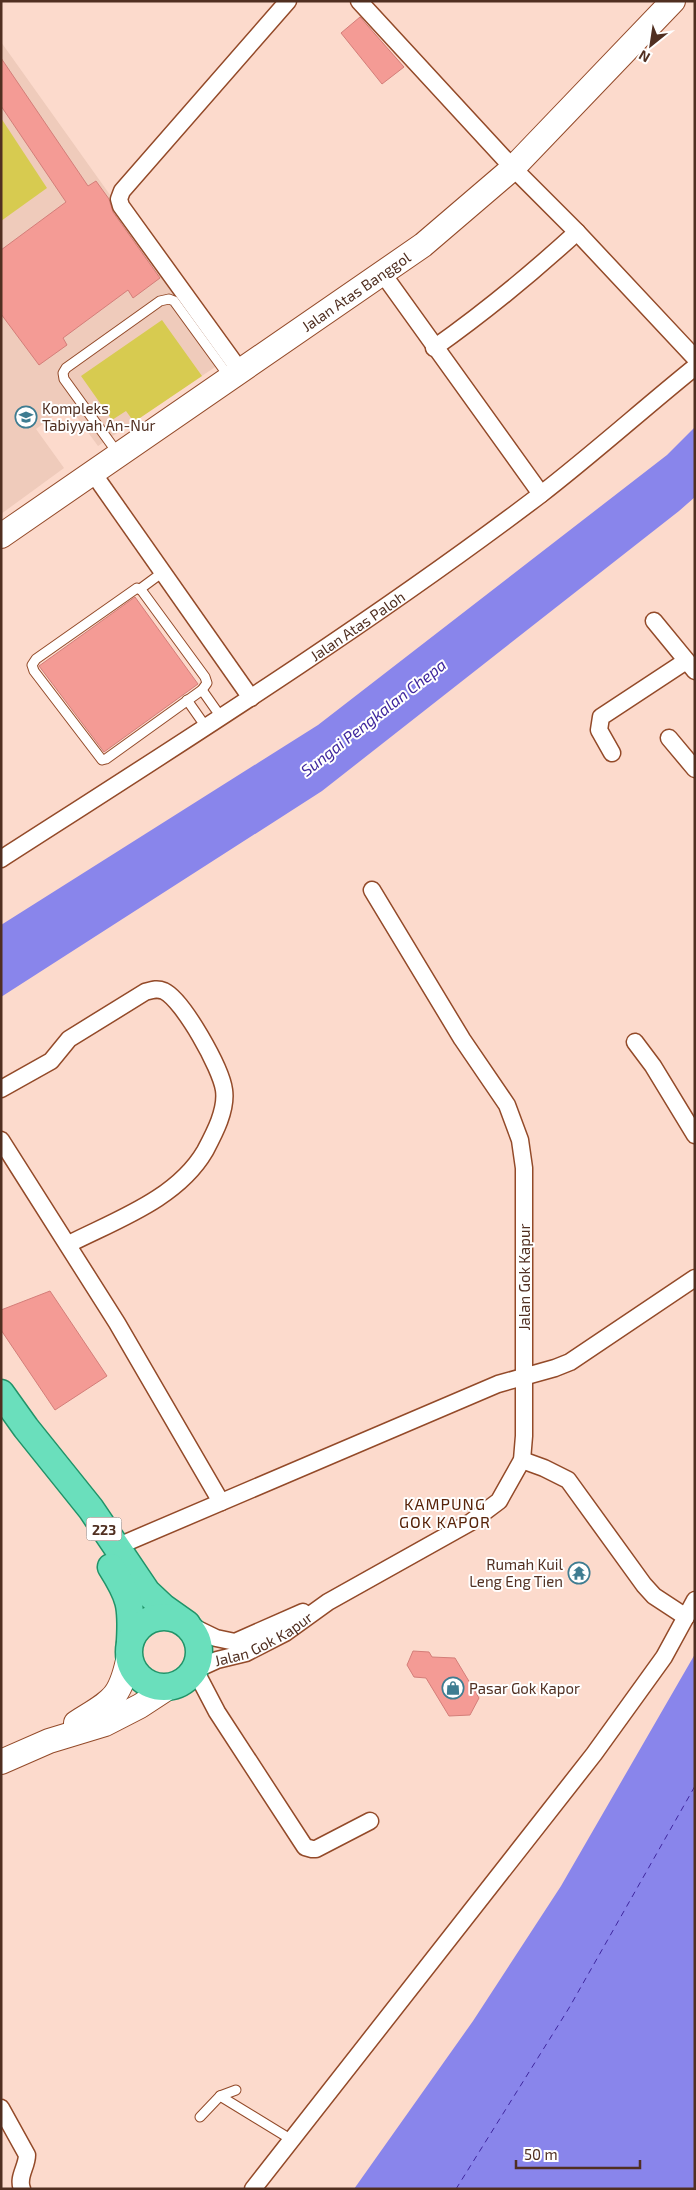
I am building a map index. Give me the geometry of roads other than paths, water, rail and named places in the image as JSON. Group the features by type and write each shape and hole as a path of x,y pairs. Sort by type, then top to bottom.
{"main road":[{"name":"Jalan Atas Banggol","path":"1,536 423,245 513,168 673,1"},
{"name":"223","path":"1,1393 26,1428 91,1509 147,1592 163,1607 187,1624 194,1632 200,1651 195,1670 188,1678 179,1684 169,1687 140,1706 105,1724 49,1741 1,1762"},
{"name":"223","path":"26,1428 122,1584 132,1611 130,1649"},
{"name":"223","path":"49,1741 113,1698 124,1680 135,1631 144,1623 154,1618 165,1616 177,1618 187,1624"},
{"path":"130,1649 132,1667 143,1680 158,1687 169,1687"}],"street":[{"path":"236,375 121,206 119,198 122,192 288,1"},
{"path":"359,1 513,168 577,232 695,358"},
{"path":"434,348 487,310 529,276 577,232"},
{"path":"383,274 434,348 541,494"},
{"name":"Jalan Atas Paloh","path":"1,859 251,698 435,572 541,494 695,367"},
{"path":"94,473 251,698"},
{"path":"612,753 599,730 601,717 691,666 654,621"},
{"path":"669,738 695,769"},
{"name":"Jalan Gok Kapur","path":"187,1624 216,1638 236,1642 328,1602 471,1522 499,1501 522,1460 524,1436 524,1168 520,1140 507,1105 462,1039 372,890"},
{"path":"1,1089 51,1061 69,1040 145,992 154,989 167,993 179,1004 217,1068 224,1091 223,1110 204,1152 189,1172 172,1188 152,1201 69,1244"},
{"path":"635,1042 653,1066 695,1135"},
{"path":"1,1140 69,1244 168,1408 221,1502"},
{"path":"116,1547 489,1388 524,1375 555,1368 570,1362 695,1278"},
{"path":"522,1460 568,1480 644,1585 654,1596 686,1617"},
{"path":"253,2189 594,1754 664,1657 695,1600"},
{"name":"Jalan Gok Kapur","path":"195,1670 217,1660 240,1655 285,1633 328,1602"},
{"path":"195,1670 217,1712 305,1846 312,1850 316,1849 370,1821"},
{"path":"1,2108 27,2155 27,2161 20,2182 22,2189"}],"lane":[{"path":"119,455 64,379 62,373 66,368 160,301 169,299 174,301 236,375"},
{"path":"140,589 205,677 207,683 202,690 102,760 33,668 36,659 135,588 140,589 163,572"},
{"path":"202,690 221,717"},
{"path":"187,700 206,726"},
{"path":"200,2117 220,2096 236,2090"},
{"path":"220,2096 292,2140"}],"water":[{"name":"Sungai Pengkalan Chepa","path":"695,427 695,497 679,511 322,791 1,997 1,925 318,725 667,455"},
{"path":"695,1654 695,2189 354,2189 473,2021 561,1886"}],"place":[{"name":"Kompleks Tabiyyah An-Nur","path":"26,417"},
{"name":"Rumah Kuil Leng Eng Tien","path":"579,1573"},
{"name":"Pasar Gok Kapor","path":"453,1688"}],"district":[{"name":"KAMPUNG GOK KAPOR","path":"445,1512"}]}
